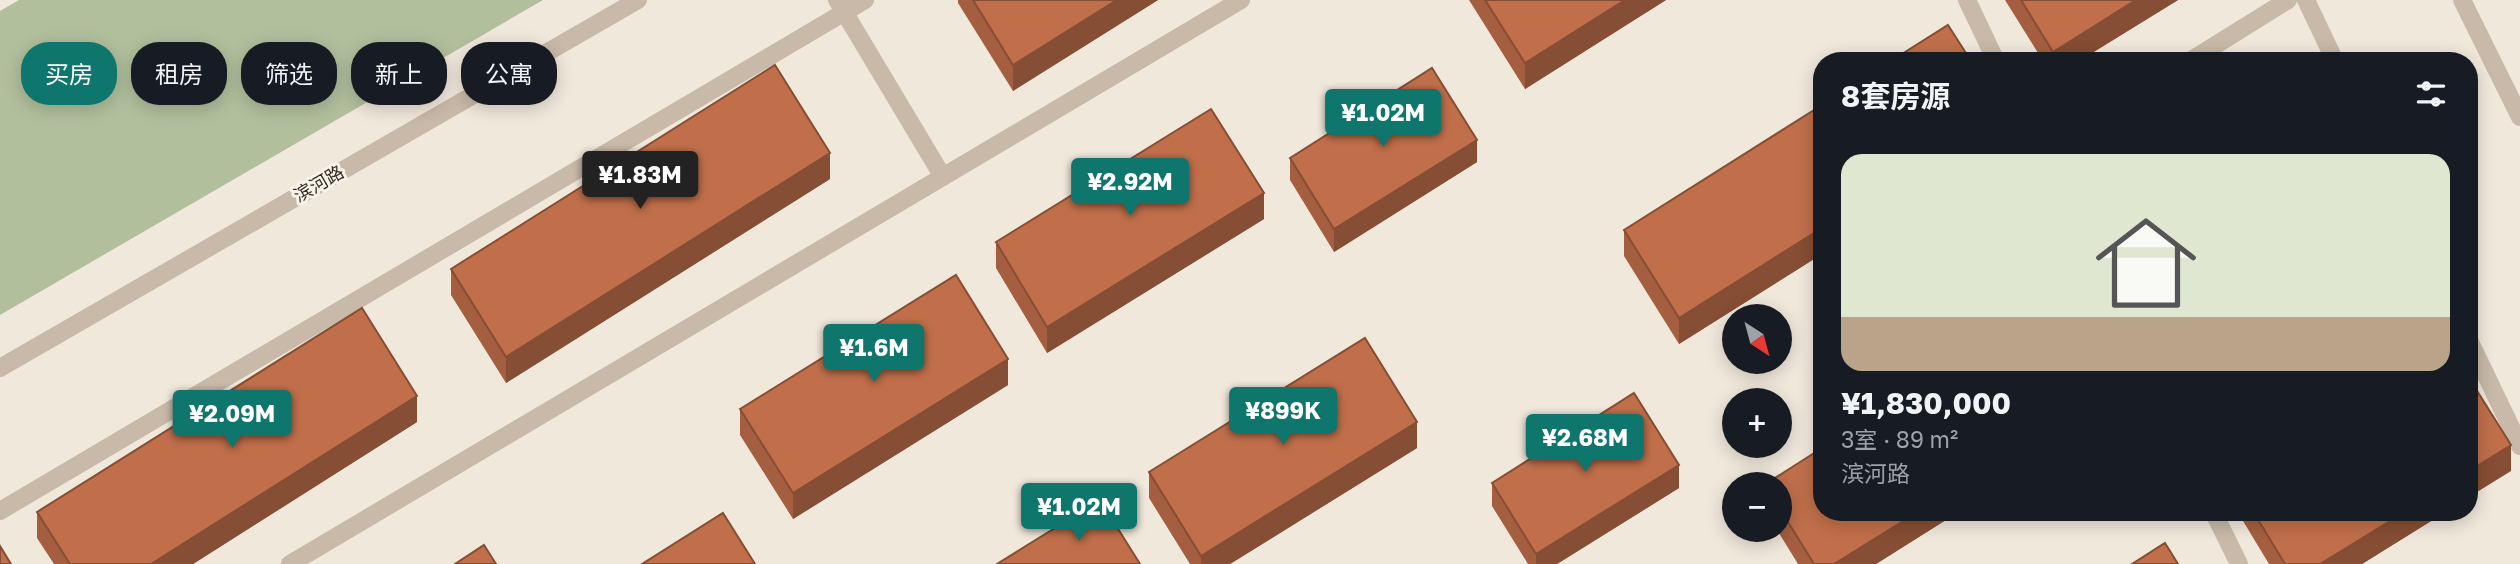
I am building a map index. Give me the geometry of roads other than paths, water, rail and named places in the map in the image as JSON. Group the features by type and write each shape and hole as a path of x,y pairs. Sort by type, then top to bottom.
{"street":[{"name":"滨河路","path":"0,368 638,0"},
{"path":"0,510 841,6 865,0"},
{"path":"290,564 1241,0"},
{"path":"1967,0 1992,52"},
{"path":"2204,52 2288,0"},
{"path":"2306,0 2331,52"},
{"path":"2462,0 2520,117"},
{"path":"841,6 943,177"},
{"path":"2478,359 2520,446"},
{"path":"2218,521 2239,564"}]}
